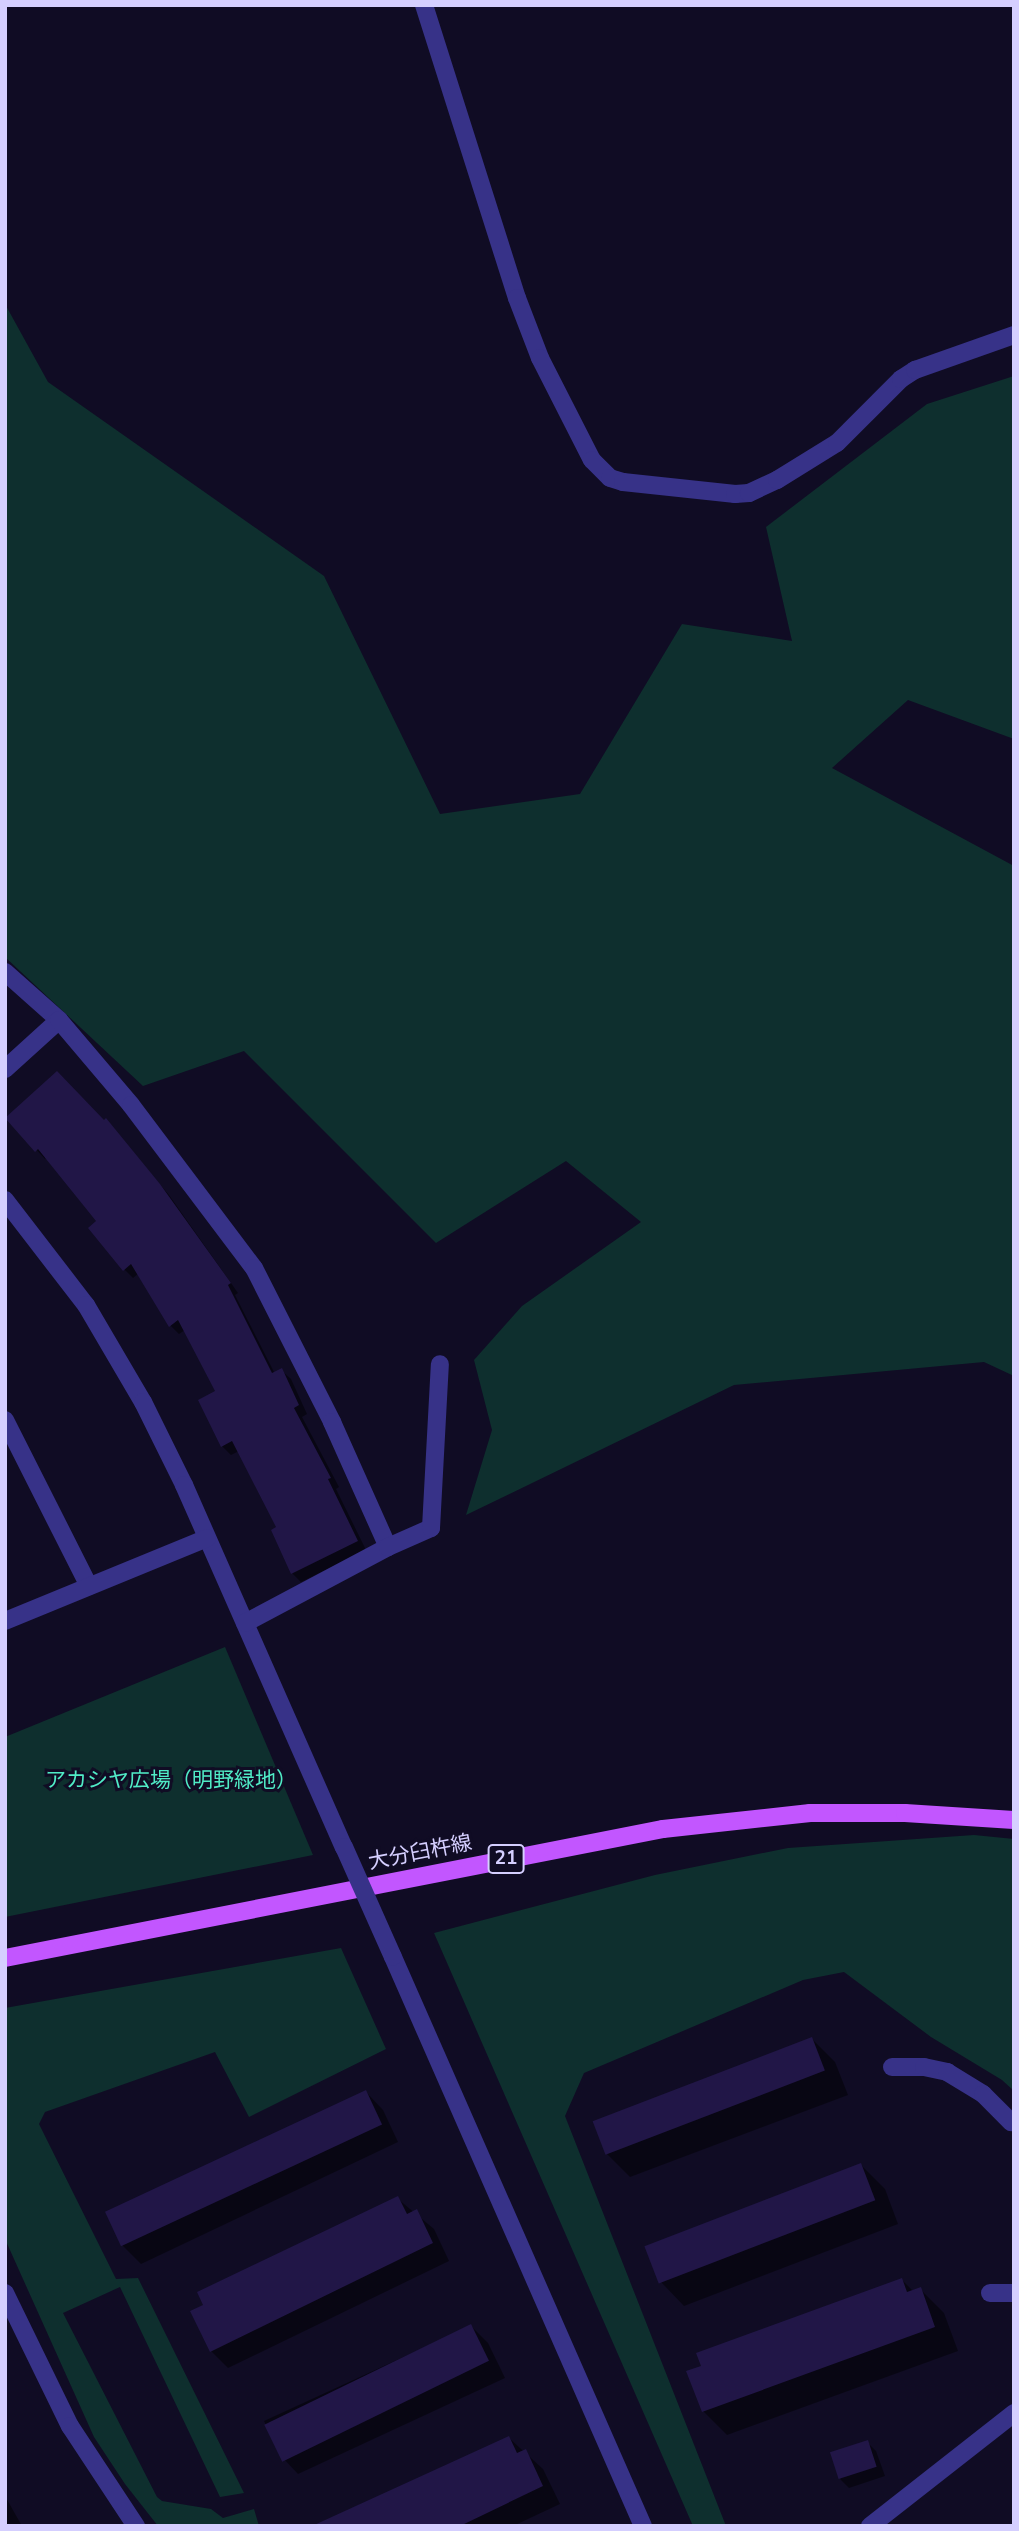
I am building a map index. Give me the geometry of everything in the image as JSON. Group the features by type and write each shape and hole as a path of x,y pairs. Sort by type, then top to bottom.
{"main road":[{"name":"大分臼杵線","path":"5,1958 663,1829 810,1813 905,1813 1014,1820"}],"street":[{"path":"424,5 517,298 540,358 592,460 610,478 623,482 735,495 750,492 777,480 837,443 901,379 915,370 1014,335"},
{"path":"5,972 59,1020 131,1105 254,1268 332,1422 388,1547"},
{"path":"5,1069 59,1020"},
{"path":"5,1200 100,1326 163,1441 643,2526"},
{"path":"245,1623 388,1547 431,1528 440,1364"},
{"path":"5,1420 89,1586"},
{"path":"5,1621 207,1538"},
{"path":"892,2067 924,2067 947,2072 984,2094 1011,2123"},
{"path":"990,2293 1014,2293"},
{"path":"5,2294 70,2426 136,2526"},
{"path":"870,2526 1014,2413"}],"green space":[{"path":"5,304 48,382 324,576 440,814 580,794 682,624 792,641 766,527 927,404 1014,376 1014,739 908,700 832,768 1014,866 1014,1376 984,1362 734,1385 466,1515 492,1430 474,1360 522,1306 641,1222 566,1161 436,1243 244,1051 143,1086 5,957"},
{"name":"アカシヤ広場（明野緑地）","path":"225,1647 313,1855 5,1917 5,1737"},
{"path":"974,1835 1014,1839 1014,2091 1002,2080 931,2037 844,1972 803,1980 584,2073 565,2116 726,2526 693,2526 434,1933 655,1875 788,1848"},
{"path":"341,1948 386,2049 249,2117 215,2052 45,2112 39,2124 116,2279 138,2278 244,2493 220,2497 120,2287 63,2313 157,2497 162,2501 211,2509 223,2518 254,2509 259,2526 158,2526 125,2484 94,2437 5,2239 5,2008"}],"building":[{"path":"57,1071 104,1120 106,1118 160,1184 231,1283 228,1285 272,1373 282,1368 299,1405 294,1408 331,1478 328,1479 358,1541 291,1574 271,1530 276,1527 232,1441 221,1447 198,1400 215,1391 178,1320 169,1327 131,1264 123,1271 88,1228 96,1221 38,1149 35,1152 5,1118"},
{"path":"812,2037 825,2071 606,2155 593,2121"},
{"path":"366,2090 382,2124 121,2246 105,2212"},
{"path":"861,2163 875,2200 659,2283 644,2246"},
{"path":"398,2196 407,2214 417,2209 433,2243 210,2352 190,2311 203,2305 197,2292"},
{"path":"902,2278 907,2292 921,2287 935,2327 702,2412 686,2371 701,2366 696,2353"},
{"path":"471,2324 489,2361 282,2462 264,2425"},
{"path":"509,2436 517,2453 526,2449 543,2486 460,2526 312,2526"},
{"path":"868,2440 877,2467 839,2479 830,2452"}]}
